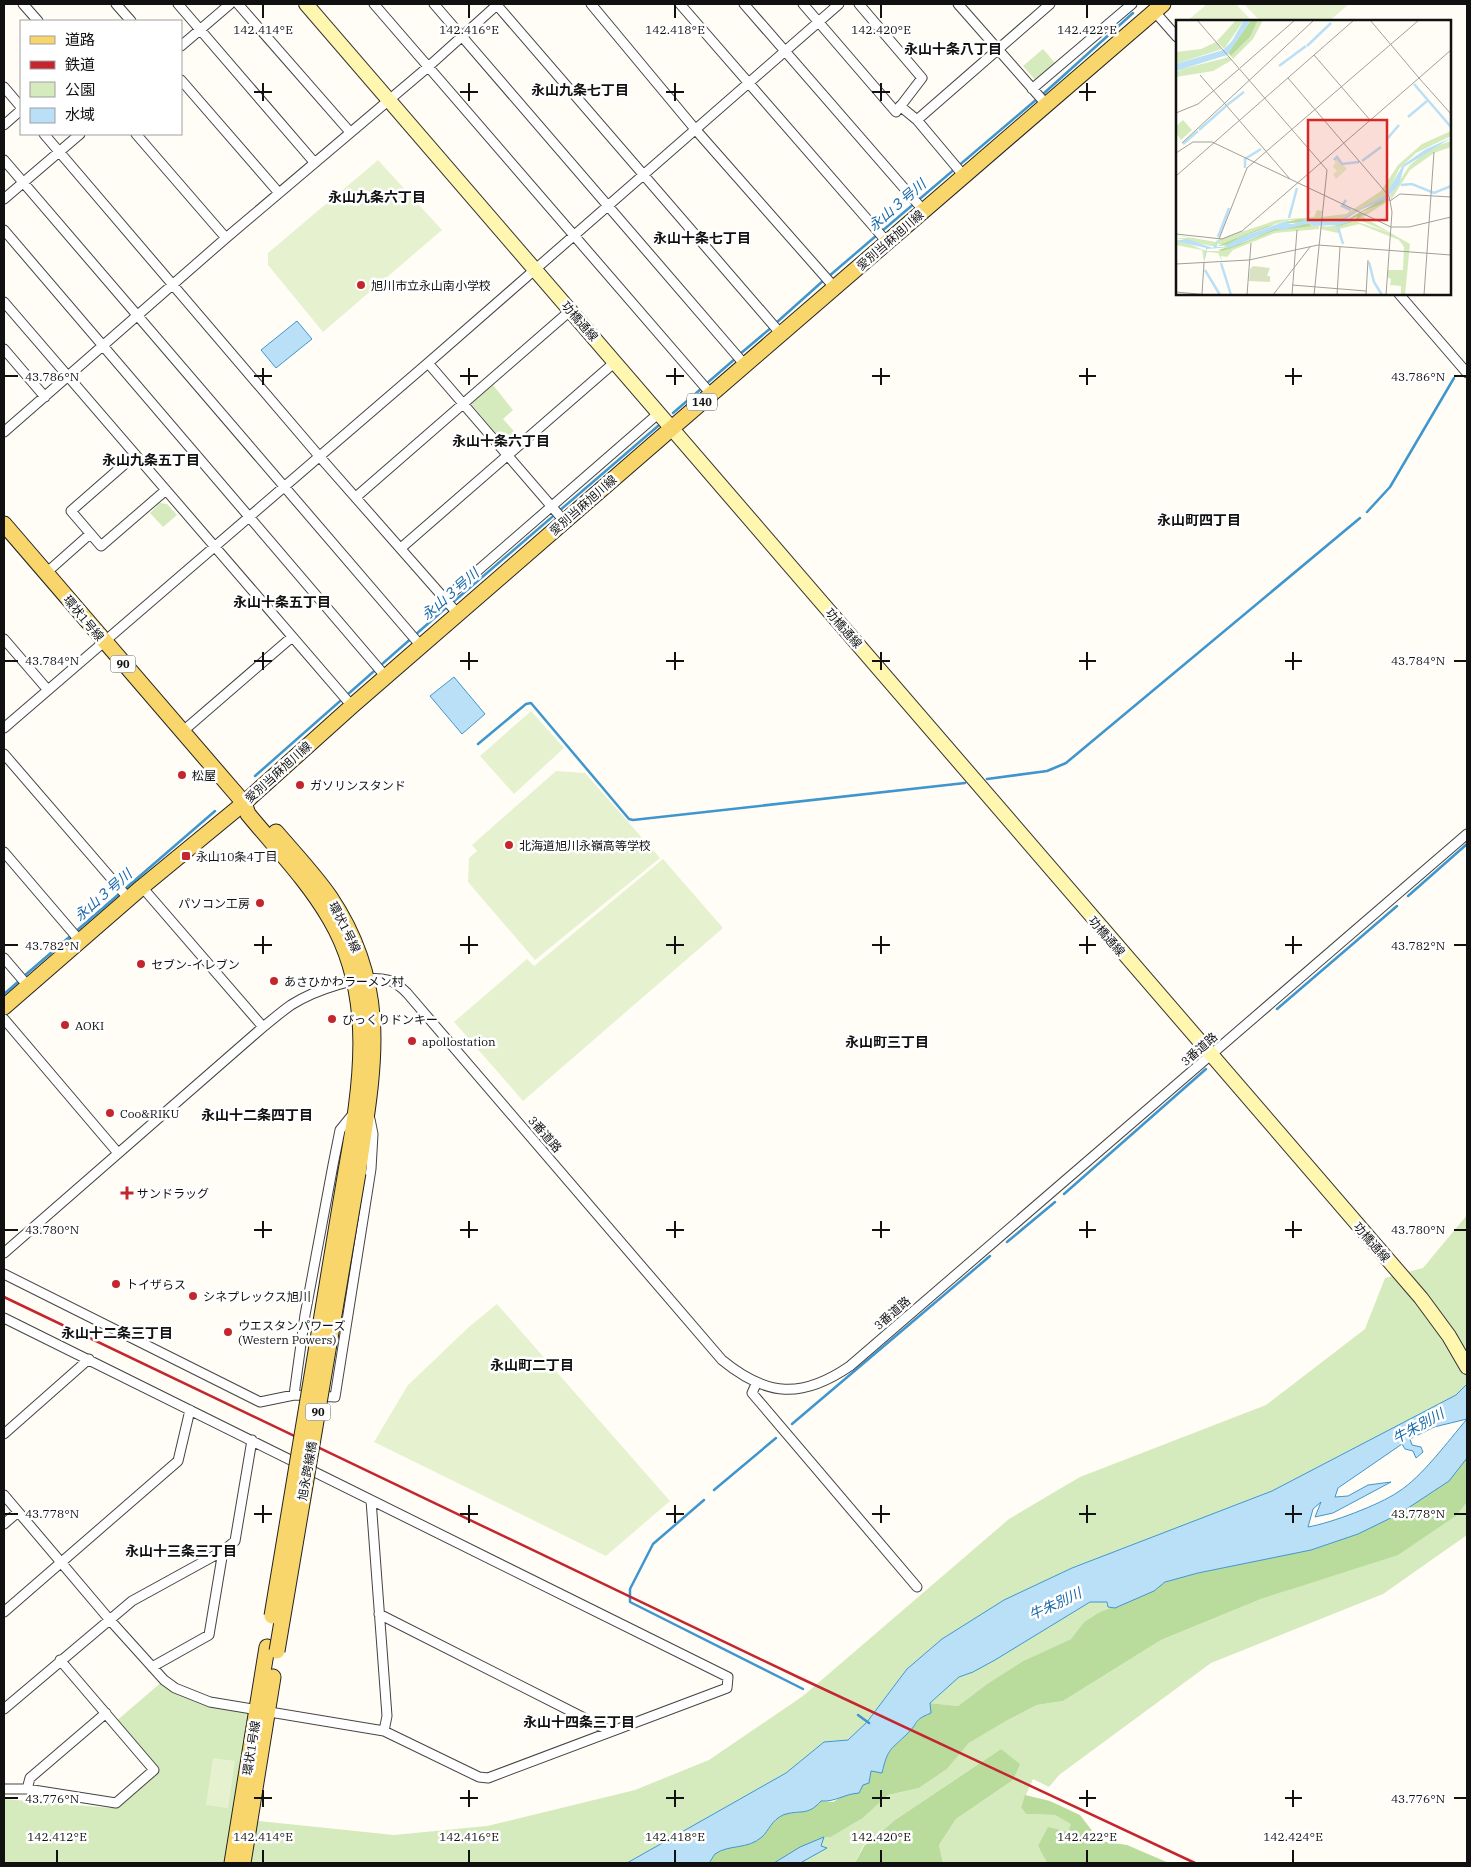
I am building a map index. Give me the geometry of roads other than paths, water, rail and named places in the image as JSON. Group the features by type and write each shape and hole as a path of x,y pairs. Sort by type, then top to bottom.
{"main road":[{"name":"愛別当麻旭川線","path":"4,1008 24,981 124,894 142,887 244,803 347,701 382,671 419,644 451,606 563,520 672,428 707,389 740,359 959,171 1039,96 1155,6"},
{"name":"環状1号線","path":"4,524 244,803 248,814 307,885 325,911 342,942 361,981 359,1004 362,1109 352,1172"},
{"name":"旭永跨線橋","path":"272,1649 352,1172"},
{"name":"環状1号線","path":"238,1857 272,1649"}],"street":[{"path":"23,4 37,20"},
{"path":"116,4 130,20"},
{"path":"178,4 314,162"},
{"path":"182,45 230,4"},
{"path":"238,4 350,132"},
{"name":"功橋通線","path":"306,4 659,412 1210,1056 1421,1298 1449,1336 1467,1366"},
{"path":"374,4 707,389"},
{"path":"434,4 740,359"},
{"path":"5,428 45,397 314,162 428,67 497,4 776,327"},
{"path":"590,4 695,129 830,282"},
{"path":"680,4 883,237"},
{"path":"744,4 919,205"},
{"path":"803,4 896,112 922,78 858,4"},
{"path":"4,728 213,546 428,363 606,205 839,4"},
{"path":"958,4 1039,96 1132,4"},
{"path":"917,120 1050,4"},
{"path":"1155,6 1176,36"},
{"path":"182,81 279,193"},
{"path":"4,87 20,108"},
{"path":"900,106 917,120 959,171"},
{"path":"4,125 20,110"},
{"path":"45,135 319,456 451,606 553,508 659,412"},
{"path":"4,199 79,135"},
{"path":"137,135 226,238"},
{"path":"4,160 419,644"},
{"path":"4,230 382,671"},
{"path":"1400,295 1467,373"},
{"path":"4,302 347,701"},
{"path":"356,497 571,310"},
{"path":"4,349 45,397"},
{"path":"401,548 615,362"},
{"path":"428,363 563,520"},
{"path":"136,455 71,511 90,534 101,546 166,490"},
{"path":"46,573 90,534"},
{"path":"182,732 292,637"},
{"path":"4,639 47,689"},
{"path":"4,754 124,894"},
{"name":"3番道路","path":"4,1253 263,1027 304,998 339,985 361,981 390,980 404,990 722,1360 756,1384 778,1389 806,1387 833,1378 850,1366 1467,834"},
{"path":"4,852 76,936"},
{"path":"142,887 263,1027"},
{"path":"4,958 24,981"},
{"path":"4,1019 118,1153"},
{"path":"4,1274 260,1402 294,1395 335,1397 371,1169 373,1134 362,1109 340,1130 316,1250 294,1395"},
{"path":"4,1318 728,1677 727,1688 488,1778 480,1777 384,1731 210,1702 195,1698 164,1680 109,1619 4,1495"},
{"path":"4,1434 89,1359"},
{"path":"756,1384 752,1393 917,1587"},
{"path":"4,1612 178,1461 190,1410"},
{"path":"4,1709 132,1601 223,1551 235,1541 252,1440"},
{"path":"371,1500 386,1716 384,1731"},
{"path":"4,1524 18,1512"},
{"path":"152,1667 209,1635 223,1551"},
{"path":"379,1614 610,1731"},
{"path":"4,1789 27,1789 116,1802 154,1770 60,1660"},
{"path":"27,1789 30,1778 106,1713"}],"water":[{"path":"297,321 312,339 276,368 261,350"},
{"path":"454,677 485,714 462,734 430,696"},
{"name":"牛朱別川","path":"1467,1384 1467,1419 1467,1458 1449,1481 1399,1514 1358,1534 1311,1550 1198,1573 1165,1582 1154,1591 1115,1608 1108,1607 1107,1602 1090,1602 995,1660 959,1677 930,1703 931,1713 919,1720 888,1753 882,1773 871,1771 869,1783 863,1785 859,1793 821,1801 807,1811 783,1815 756,1841 720,1851 715,1854 709,1863 627,1863 786,1773 824,1742 848,1740 867,1722 907,1669 942,1639 1004,1600 1072,1568 1272,1491 1456,1395","holes":["1467,1419 1425,1468 1398,1492 1354,1513 1308,1527 1313,1509 1321,1502 1315,1517 1333,1513 1391,1482 1368,1485 1348,1496 1335,1497 1338,1488 1402,1444 1405,1449 1413,1451 1416,1458 1423,1452 1421,1447 1412,1445 1410,1439 1434,1427"]},
{"path":"824,1837 821,1846 827,1848 802,1862 809,1863 774,1863 800,1847"}],"waterway":[{"name":"永山３号川","path":"1042,95 1133,13"},
{"name":"永山３号川","path":"882,231 1037,99"},
{"name":"永山３号川","path":"828,277 877,235"},
{"name":"永山３号川","path":"776,323 824,280"},
{"name":"永山３号川","path":"740,354 772,327"},
{"name":"永山３号川","path":"706,384 736,358"},
{"path":"1367,512 1390,487 1454,378"},
{"name":"永山３号川","path":"673,413 702,388"},
{"name":"永山３号川","path":"452,603 658,426"},
{"path":"987,779 1047,771 1066,763 1360,518"},
{"name":"永山３号川","path":"255,776 448,606"},
{"path":"478,744 526,704 531,703 629,819 633,820 965,783"},
{"name":"永山３号川","path":"23,977 215,811"},
{"path":"1408,896 1467,844"},
{"path":"1277,1009 1397,906"},
{"name":"永山３号川","path":"4,994 19,981"},
{"path":"1064,1194 1206,1069"},
{"path":"1007,1242 1055,1202"},
{"path":"792,1424 990,1256"},
{"path":"714,1490 776,1438"},
{"path":"704,1500 653,1544 630,1589 630,1602 803,1689"},
{"path":"858,1715 869,1723"}],"railway":[{"path":"4,1297 800,1678 1195,1863"}],"place":[{"name":"旭川市立永山南小学校","path":"361,285"},
{"name":"松屋","path":"182,775"},
{"name":"ガソリンスタンド","path":"300,785"},
{"name":"北海道旭川永嶺高等学校","path":"509,845"},
{"name":"永山10条4丁目","path":"186,856"},
{"name":"パソコン工房","path":"260,903"},
{"name":"セブン-イレブン","path":"141,964"},
{"name":"あさひかわラーメン村","path":"274,981"},
{"name":"びっくりドンキー","path":"332,1019"},
{"name":"AOKI","path":"65,1025"},
{"name":"apollostation","path":"412,1041"},
{"name":"Coo&RIKU","path":"110,1113"},
{"name":"サンドラッグ","path":"127,1193"},
{"name":"トイザらス","path":"116,1284"},
{"name":"シネプレックス旭川","path":"193,1296"},
{"name":"ウエスタンパワーズ (Western Powers)","path":"228,1332"}],"district":[{"name":"永山十条八丁目","path":"953,49"},
{"name":"永山九条七丁目","path":"580,90"},
{"name":"永山九条六丁目","path":"377,197"},
{"name":"永山十条七丁目","path":"702,238"},
{"name":"永山十条六丁目","path":"501,441"},
{"name":"永山九条五丁目","path":"151,460"},
{"name":"永山町四丁目","path":"1199,520"},
{"name":"永山十条五丁目","path":"282,602"},
{"name":"永山町三丁目","path":"887,1042"},
{"name":"永山十二条四丁目","path":"257,1115"},
{"name":"永山十二条三丁目","path":"117,1333"},
{"name":"永山町二丁目","path":"532,1365"},
{"name":"永山十三条三丁目","path":"181,1551"},
{"name":"永山十四条三丁目","path":"579,1722"}]}
